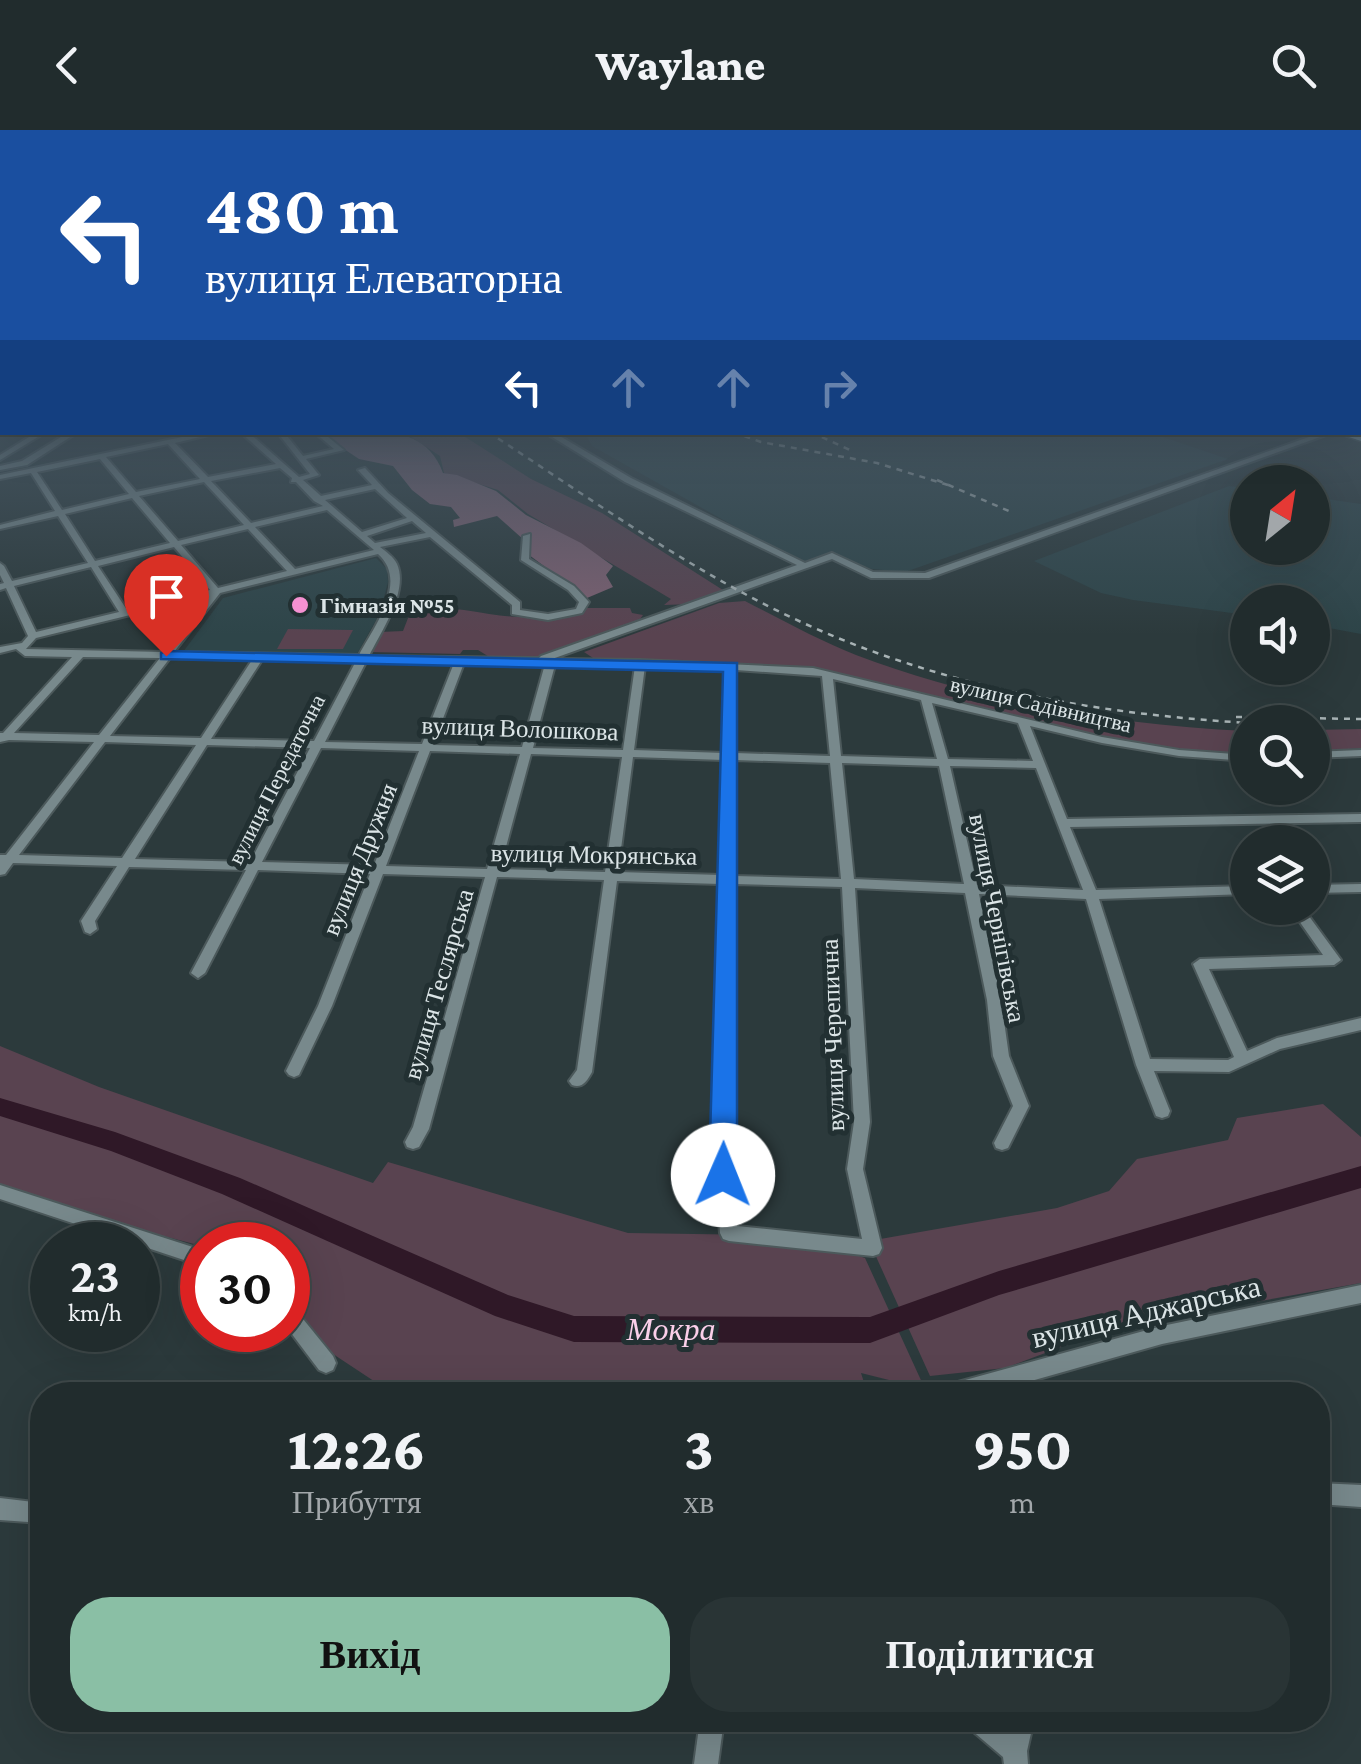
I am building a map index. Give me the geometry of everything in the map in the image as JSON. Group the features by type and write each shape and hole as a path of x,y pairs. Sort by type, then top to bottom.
{"street":[{"path":"40,482 125,614"},
{"path":"122,482 216,592"},
{"path":"0,527 206,482"},
{"path":"207,482 294,573"},
{"path":"297,482 378,549"},
{"path":"374,482 516,604 515,612 548,617 579,611 584,602 571,588 525,560 527,536"},
{"path":"633,482 805,566"},
{"path":"532,662 832,556 870,575 926,576 1190,482"},
{"path":"317,499 378,486"},
{"path":"5,586 328,508"},
{"path":"361,535 414,518"},
{"path":"0,650 24,645 34,636 294,573 431,534"},
{"name":"вулиця Передаточна","path":"198,974 388,610 396,568 378,549"},
{"path":"0,566 5,586 34,636"},
{"path":"3,864 216,592"},
{"name":"вулиця Садівництва","path":"24,645 21,650 26,653 80,655 640,664 828,674 1142,748 1230,756"},
{"path":"579,646 579,654 590,663"},
{"path":"2,738 80,655"},
{"path":"90,929 88,921 122,864 258,658"},
{"name":"вулиця Дружня","path":"294,1071 379,870 460,661"},
{"name":"вулиця Теслярська","path":"414,1142 421,1129 550,662"},
{"path":"577,1081 584,1072 640,664"},
{"path":"728,880 731,667"},
{"name":"вулиця Черепична","path":"728,880 723,1175 729,1232 873,1248 855,1169 862,1122 848,883 828,674"},
{"name":"вулиця Чернігівська","path":"924,697 944,763 972,889 1001,1056 1021,1106 1002,1143"},
{"path":"1023,722 1091,895 1162,1111"},
{"name":"вулиця Волошкова","path":"2,738 1040,765"},
{"path":"1330,754 1361,753"},
{"path":"1064,823 1361,818"},
{"name":"вулиця Мокрянська","path":"3,864 610,876 1091,895 1230,891"},
{"path":"1330,889 1361,888"},
{"path":"1243,1059 1200,964 1334,960 1308,925"},
{"path":"1144,1065 1229,1066 1278,1044 1361,1024"},
{"path":"0,1192 180,1251"},
{"name":"вулиця Аджарська","path":"995,1382 1162,1336 1361,1294"},
{"path":"310,1343 326,1363"},
{"path":"1330,1495 1361,1496"},
{"path":"0,1509 30,1512"},
{"path":"706,1764 710,1732"},
{"path":"991,1732 1016,1758"},
{"path":"1016,1758 1020,1732"}],"shaded area":[{"path":"406,482 475,482 496,491 526,515 581,543 613,566 606,575 613,587 587,598 521,549 524,540 497,516 454,527 453,520 460,518 451,507 430,504"},
{"path":"473,482 538,482 602,513 726,592 693,604 664,605 671,599 528,514 498,490"},
{"path":"656,482 1162,482 905,572 872,569 832,556 805,566"},
{"path":"1229,486 1230,565 1330,565 1330,499 1361,504 1361,634 1330,628 1330,585 1230,585 1230,613 1101,593 1034,561"},
{"name":"Гімназія №55","path":"376,558 387,569 388,582 380,613 357,654 183,652 223,598"},
{"path":"745,601 856,655 951,686 1098,717 1230,730 1230,754 1178,750 1092,735 801,668 596,660 584,652 719,603"},
{"path":"571,608 630,608 632,613 643,615 636,625 534,659 491,658 478,650 463,650 460,654 369,652 380,632 403,631 410,613 457,610 530,617"},
{"path":"288,629 353,630 343,649 277,649"},
{"path":"1361,729 1361,748 1330,751 1330,730"},
{"path":"0,1046 99,1087 373,1183 388,1162 628,1233 761,1235 830,1246 865,1258 922,1382 897,1382 861,1373 864,1382 375,1382 310,1335 310,1222 180,1222 180,1240 160,1235 160,1222 109,1222 0,1184"},
{"path":"1323,1104 1361,1137 1361,1283 1171,1317 1085,1338 1005,1368 930,1376 869,1241 1057,1208 1109,1191 1137,1159 1228,1140 1237,1118"}],"waterway":[{"name":"Мокра","path":"0,1107 115,1142 231,1186 505,1307 574,1329 870,1330 999,1283 1361,1177"}],"railway":[{"path":"565,482 735,589 828,634 886,656 945,675 1064,702 1230,722"},
{"path":"939,482 948,485"},
{"path":"942,482 1011,512"},
{"path":"1330,719 1361,719"}],"place":[{"name":"Гімназія №55","path":"300,605"}],"route":[{"path":"166,656 731,667 723,1175"}]}
